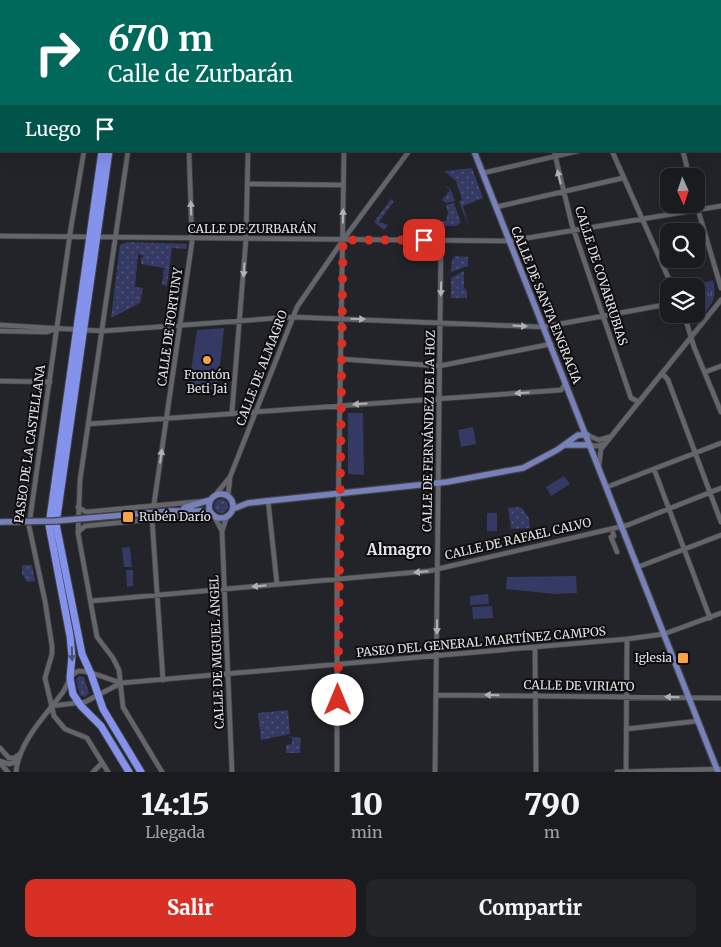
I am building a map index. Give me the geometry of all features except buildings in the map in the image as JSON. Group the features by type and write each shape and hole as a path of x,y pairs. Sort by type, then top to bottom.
{"highway":[{"path":"102,152 93,237 56,524 79,644 104,711 141,772"},
{"path":"93,237 109,152"},
{"path":"80,330 49,518 70,636 70,678 73,694 101,726 129,772"}],"main road":[{"name":"CALLE DE SANTA ENGRACIA","path":"474,152 587,435 589,446 719,770"},
{"path":"0,522 55,521 180,510 202,511 213,515 227,516 233,509 248,503 438,483 528,467 564,446 580,434 587,435"},
{"path":"564,446 589,446"},
{"path":"180,510 208,501 218,494 248,503"},
{"path":"230,497 233,509"},
{"path":"208,501 208,507 213,515"}],"street":[{"name":"PASEO DE LA CASTELLANA","path":"84,152 56,329 29,526 52,646 52,654 44,678 54,716 65,729 87,738 108,772"},
{"path":"128,152 88,424 78,507 78,533 97,637 113,658 120,674 123,707 162,772"},
{"name":"CALLE DE FORTUNY","path":"154,504 192,238 189,152"},
{"path":"232,412 241,320 246,239 248,152"},
{"path":"337,772 344,152"},
{"name":"CALLE DE ALMAGRO","path":"218,494 230,476 292,317 343,240 408,152"},
{"path":"483,173 554,154 570,152"},
{"path":"612,152 668,278"},
{"path":"683,152 687,168"},
{"name":"CALLE DE COVARRUBIAS","path":"554,154 574,230 603,316 631,398 638,402"},
{"path":"496,206 623,178"},
{"path":"247,184 343,186"},
{"name":"CALLE DE ZURBARÁN","path":"705,209 721,206"},
{"name":"CALLE DE ZURBARÁN","path":"0,236 509,241 679,213"},
{"path":"699,213 721,288"},
{"name":"CALLE DE FERNÁNDEZ DE LA HOZ","path":"435,772 441,240"},
{"path":"598,465 600,452 605,443 721,300"},
{"path":"0,325 47,326 56,329 102,331 292,317 543,327 660,306"},
{"path":"687,323 721,412"},
{"path":"0,332 47,332 56,329"},
{"path":"341,359 439,366 551,344"},
{"path":"705,372 721,366"},
{"path":"662,373 667,377 721,522"},
{"path":"0,381 50,382"},
{"path":"88,424 256,410 341,406 439,397 560,390 566,383"},
{"path":"587,435 599,440 610,437"},
{"path":"589,446 599,446 605,443"},
{"path":"607,487 721,443"},
{"path":"654,469 710,618"},
{"name":"CALLE DE ALMAGRO","path":"230,476 230,497"},
{"name":"CALLE DE RAFAEL CALVO","path":"90,601 429,571 622,526 721,488"},
{"path":"268,500 277,584"},
{"path":"78,507 86,512 154,504 208,501"},
{"path":"78,533 85,526 182,516 202,511"},
{"name":"CALLE DE MIGUEL ÁNGEL","path":"213,515 222,531"},
{"name":"CALLE DE MIGUEL ÁNGEL","path":"227,516 222,531 232,772"},
{"path":"152,519 163,680"},
{"path":"613,533 614,536 611,536 617,552"},
{"path":"638,567 721,536"},
{"name":"PASEO DEL GENERAL MARTÍNEZ CAMPOS","path":"121,683 627,639 664,634 721,613"},
{"path":"626,772 627,639"},
{"path":"535,648 537,696 536,772"},
{"path":"16,772 18,761 41,718 70,678 80,671 121,683"},
{"path":"51,706 79,703 98,696 121,683"},
{"name":"CALLE DE VIRIATO","path":"436,695 721,698"},
{"path":"626,729 698,721"},
{"path":"0,748 9,758 16,757 22,753"},
{"path":"0,762 9,764 18,761"},
{"path":"0,762 8,772"},
{"path":"94,772 102,763"},
{"path":"617,772 719,770"}],"green space":[{"path":"472,168 483,198 463,206 469,226 459,202 462,199 456,181 444,171"},
{"path":"444,185 450,189 455,201 446,203 442,200 450,190"},
{"path":"391,199 394,201 379,222 388,225 384,230 374,222"},
{"path":"454,203 461,223 455,226 434,225 435,220 440,223 446,221 448,213 446,205"},
{"path":"128,242 187,244 186,249 172,248 167,286 162,285 164,268 141,264 141,258 144,256 138,254 135,287 143,288 140,303 111,318 120,245"},
{"path":"455,256 468,257 468,266 451,272 452,260"},
{"path":"464,271 464,287 467,291 467,298 451,298 451,278"},
{"path":"713,280 714,294 711,304 705,312 705,282"},
{"name":"Frontón Beti Jai","path":"224,328 218,385 215,385 215,389 188,391 197,330"},
{"path":"348,413 363,413 364,475 348,474"},
{"path":"473,427 476,444 461,447 458,430"},
{"path":"21,473 31,473 26,502 18,501"},
{"path":"564,476 570,484 551,496 546,487"},
{"path":"221,499 226,501 228,506 226,511 221,513 216,511 214,506 216,501"},
{"path":"508,508 522,508 529,518 530,528 511,529"},
{"path":"487,513 497,513 497,531 487,531"},
{"path":"130,547 132,567 124,567 122,548"},
{"path":"22,565 32,565 35,581 27,582 22,574"},
{"path":"126,570 133,570 133,586 127,587"},
{"path":"576,576 577,593 555,594 506,589 507,577"},
{"path":"488,594 489,604 470,605 470,596"},
{"path":"492,606 493,618 473,619 472,607"},
{"path":"79,676 84,677 89,693 85,697 80,695 76,680"},
{"path":"288,710 290,734 261,740 258,713"},
{"path":"287,736 301,738 300,753 286,753 286,745 292,744 292,738"}],"place":[{"name":"Frontón Beti Jai","path":"207,360"},
{"name":"Rubén Darío","path":"128,517"},
{"name":"Iglesia","path":"683,658"}],"district":[{"name":"Almagro","path":"399,550"}],"route":[{"path":"338,700 343,240 424,240"}]}
